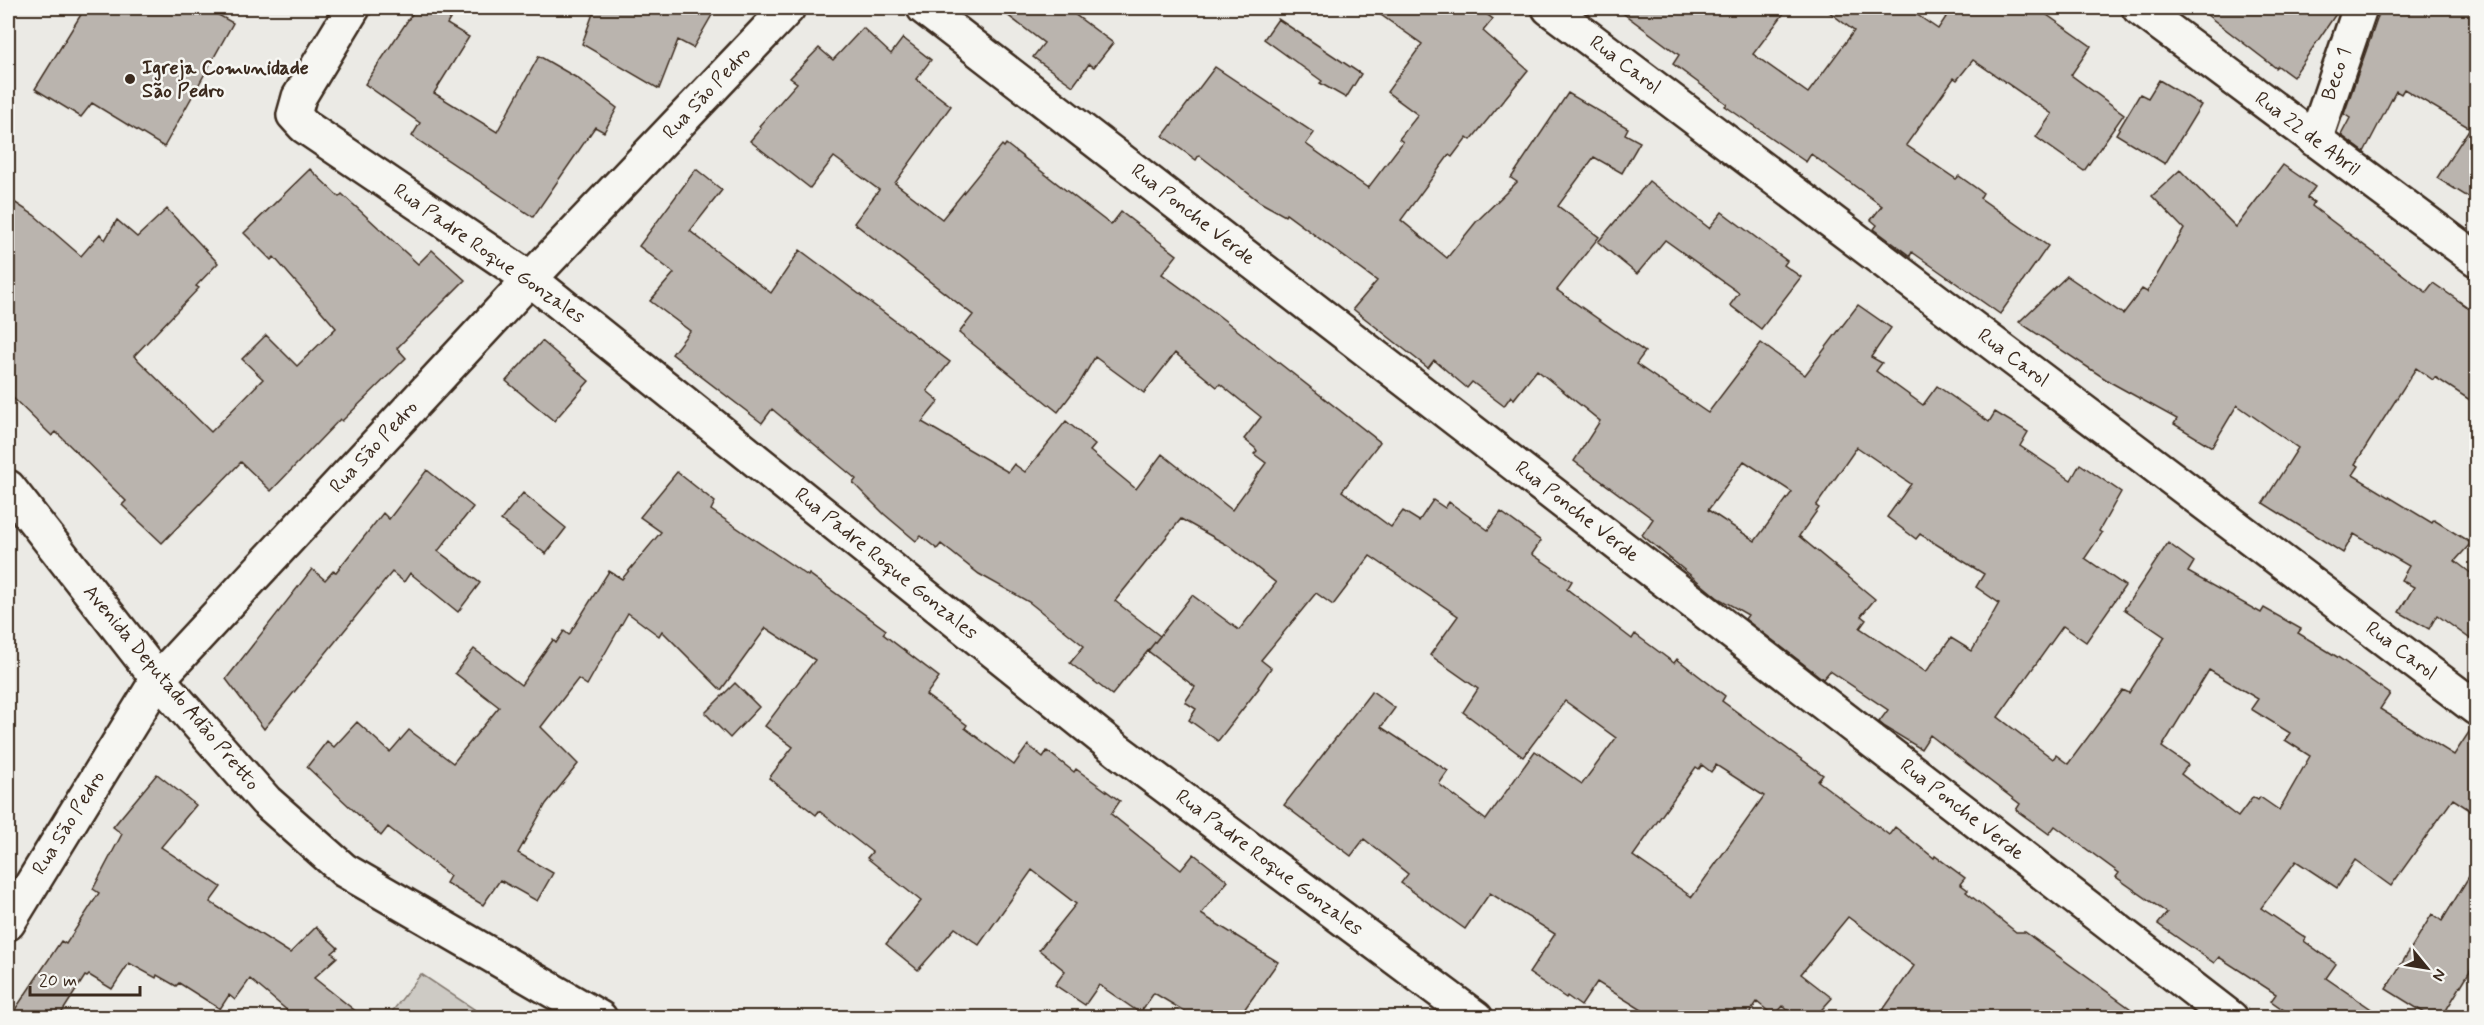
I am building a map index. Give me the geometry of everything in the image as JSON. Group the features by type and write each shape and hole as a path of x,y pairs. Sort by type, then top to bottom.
{"street":[{"name":"Rua Padre Roque Gonzales","path":"352,8 299,97 294,115 304,126 530,279 1117,750 1476,1017"},
{"name":"Rua São Pedro","path":"8,923 158,679 530,279 788,8"},
{"name":"Rua Ponche Verde","path":"924,8 2231,1017"},
{"name":"Rua Carol","path":"1549,8 2476,708"},
{"name":"Rua 22 de Abril","path":"2139,8 2476,259"},
{"name":"Beco 1","path":"2315,140 2360,8"},
{"name":"Avenida Deputado Adão Pretto","path":"8,487 158,679 266,801 344,870 600,1017"}],"shaded area":[{"path":"421,974 486,1017 388,1017"}],"building":[{"name":"Igreja Comunidade São Pedro","path":"85,8 206,8 233,23 164,147 92,103 81,117 35,89"},
{"path":"416,8 457,8 447,24 469,37 434,93 497,132 539,56 577,78 617,108 604,132 595,127 533,217 412,136 420,123 365,84"},
{"path":"595,8 716,8 693,48 678,40 659,89 582,44"},
{"path":"998,8 1066,8 1113,43 1094,67 1089,64 1073,86 1033,57 1044,43"},
{"path":"1371,8 1478,8 1493,19 1483,31 1528,70 1471,140 1467,137 1452,157 1449,155 1401,220 1447,258 1476,222 1517,182 1511,178 1568,93 1628,128 1625,134 1640,142 1622,173 1594,157 1558,206 1599,237 1557,290 1645,352 1636,364 1708,413 1761,343 1805,375 1858,305 1891,328 1871,357 1882,363 1876,371 1923,405 1937,386 1989,422 1995,412 2028,432 2020,446 2071,480 2080,464 2121,492 2099,531 2102,533 2085,558 2125,586 2086,642 2063,626 1998,717 2053,759 2056,755 2068,764 2123,690 2129,693 2165,637 2124,609 2168,543 2194,562 2188,572 2261,613 2264,608 2301,629 2298,633 2339,658 2390,694 2380,709 2454,755 2473,726 2476,726 2476,814 2453,799 2391,886 2355,860 2337,888 2296,861 2261,908 2306,938 2304,941 2336,964 2326,978 2383,1017 2294,1017 2271,1001 2276,994 2219,957 2214,963 2158,924 2167,913 2116,877 2119,873 2055,826 2049,834 2016,810 2020,804 1930,735 1921,749 1885,727 1879,722 1888,710 1830,671 1823,679 1745,619 1748,615 1718,598 1642,535 1653,519 1574,461 1600,421 1537,370 1514,399 1511,396 1504,406 1472,382 1467,388 1434,360 1428,368 1353,309 1377,281 1286,214 1285,216 1260,202 1199,155 1196,160 1163,136 1215,67 1314,133 1306,144 1368,188 1403,142 1399,139 1418,115 1387,92 1422,44","holes":["1857,447 1911,484 1887,517 1916,539 1920,534 1984,574 1976,587 1999,603 1972,651 1951,638 1926,672 1860,628 1866,620 1861,616 1875,599 1799,536 1819,508 1816,506","1744,461 1792,492 1755,541 1708,510","2209,670 2258,699 2251,709 2290,733 2285,740 2310,756 2279,810 2260,797 2258,800 2253,797 2238,817 2181,774 2188,765 2162,747"]},
{"path":"1616,8 1788,8 1753,54 1808,93 1854,31 1824,8 1907,8 1938,29 1952,8 2037,8 2091,46 2071,75 2124,114 2084,171 2036,137 2052,114 1973,60 1957,80 1954,78 1906,145 1956,179 1959,176 1983,193 1980,198 2048,246 2000,314 1912,252 1910,256 1874,229 1877,225 1871,220 1882,206 1811,154 1806,162 1725,106 1727,104 1673,64 1679,55"},
{"path":"2198,8 2340,8 2293,77 2278,66 2276,68"},
{"path":"2381,8 2476,8 2476,202 2437,178 2470,128 2404,89 2401,94 2396,91 2364,152 2341,135 2350,118 2344,114"},
{"path":"1278,19 1361,74 1346,98 1320,83 1322,81 1264,39"},
{"path":"863,28 891,54 903,38 931,60 916,79 951,106 895,183 942,219 1002,145 1004,147 1006,144 1111,225 1121,212 1177,255 1162,274 1380,442 1342,491 1391,527 1403,511 1419,521 1433,500 1445,508 1449,502 1488,530 1501,512 1541,541 1532,554 1572,581 1567,589 1632,639 1635,634 1674,663 1677,659 1725,696 1722,701 1823,775 1818,781 1889,835 1895,827 1934,858 1935,856 1965,878 1960,884 1968,890 1966,892 2016,932 2025,932 2142,1017 1878,1017 1914,966 1848,917 1801,974 1832,998 1815,1017 1795,1017 1783,1006 1774,1016 1757,1002 1747,1017 1653,1017 1597,982 1581,1006 1567,996 1566,998 1529,973 1555,934 1490,893 1465,929 1401,883 1408,874 1364,839 1351,856 1284,805 1372,691 1395,708 1381,727 1448,771 1439,784 1486,820 1535,751 1582,784 1616,738 1565,701 1523,757 1463,712 1478,689 1430,655 1458,616 1370,556 1333,605 1316,593 1261,660 1271,668 1259,688 1218,741 1189,720 1196,709 1185,702 1195,687 1148,651 1112,695 1070,663 1084,646 1029,602 979,574 941,544 937,549 921,536 916,541 884,514 853,483 856,479 772,409 762,423 672,354 690,331 650,301 674,273 639,246 696,169 722,190 690,231 771,293 800,250 950,362 927,391 939,401 922,422 1008,472 1014,464 1025,472 1066,421 1095,445 1090,451 1136,489 1162,454 1232,510 1266,463 1254,454 1257,451 1255,448 1244,439 1261,417 1220,384 1217,387 1175,353 1144,393 1095,357 1058,412 959,333 973,315 854,223 879,190 834,157 810,188 750,141 761,128 759,126 797,83 790,78 819,48 833,60","holes":["1181,519 1229,546 1276,583 1239,630 1192,595 1160,636 1115,601","1702,765 1711,772 1716,765 1764,796 1692,897 1633,856 1696,767 1699,769"]},
{"path":"2159,80 2201,105 2165,164 2116,134 2140,94 2148,98"},
{"path":"2283,165 2315,187 2307,198 2314,202 2312,206 2426,292 2433,283 2476,313 2476,404 2435,377 2433,380 2416,368 2355,464 2359,466 2353,475 2432,523 2434,520 2471,543 2455,561 2476,577 2476,643 2437,615 2429,629 2399,612 2414,587 2401,580 2409,566 2354,534 2343,553 2263,503 2298,448 2237,405 2212,447 2174,424 2177,419 2110,382 2019,322 2067,276 2123,314 2142,289 2147,292 2184,229 2152,196 2180,170 2236,227"},
{"path":"310,169 339,197 342,194 418,264 432,250 465,280 397,348 406,358 342,421 340,419 271,491 241,462 162,543 122,505 126,501 56,432 52,436 8,393 8,198 34,215 81,256 100,234 105,240 117,220 137,237 167,209 218,263 196,286 199,288 134,356 211,432 263,379 242,359 266,335 297,366 336,328 274,257 271,260 244,233"},
{"path":"1649,181 1709,228 1722,212 1787,261 1784,265 1801,277 1761,329 1730,305 1739,293 1665,240 1637,274 1598,242"},
{"path":"542,341 589,381 554,421 506,381"},
{"path":"427,470 473,507 438,551 480,583 458,612 410,573 404,582 392,572 264,729 226,679 312,569 325,580 333,571 336,572 383,513 389,519"},
{"path":"677,472 715,502 711,510 808,576 809,574 886,630 883,634 939,677 926,695 967,725 965,728 1014,765 1028,745 1043,757 1047,751 1074,772 1076,769 1120,801 1111,814 1181,870 1194,854 1228,881 1201,914 1278,962 1239,1017 1194,1017 1154,993 1140,1013 1099,985 1085,1005 1055,985 1065,971 1039,950 1076,904 1032,870 979,945 955,928 918,970 886,944 921,901 867,858 872,852 819,811 816,815 769,778 793,747 765,726 815,660 766,628 721,690 662,631 659,636 628,613 587,685 578,679 541,727 578,764 546,804 518,853 553,873 537,901 500,880 483,905 446,883 450,876 388,827 381,836 307,767 327,741 334,747 357,722 390,752 409,730 453,763 499,707 455,673 474,649 521,685 553,640 556,643 564,631 569,635 609,571 622,579 661,532 640,517"},
{"path":"523,493 566,528 546,554 501,520"},
{"path":"735,683 759,707 730,738 705,713"},
{"path":"157,774 196,805 161,847 221,887 210,902 290,953 316,927 338,948 332,953 337,957 314,978 363,1017 295,1017 250,979 235,1000 229,995 220,1009 179,983 176,986 157,975 156,978 129,963 112,989 89,975 85,976 59,1017 10,1017 61,941 66,944 99,893 93,889 122,834 113,827"},
{"path":"2476,865 2476,961 2442,1017 2431,1017 2386,989 2432,914 2442,921"}],"place":[{"name":"Igreja Comunidade São Pedro","path":"130,79"}]}
